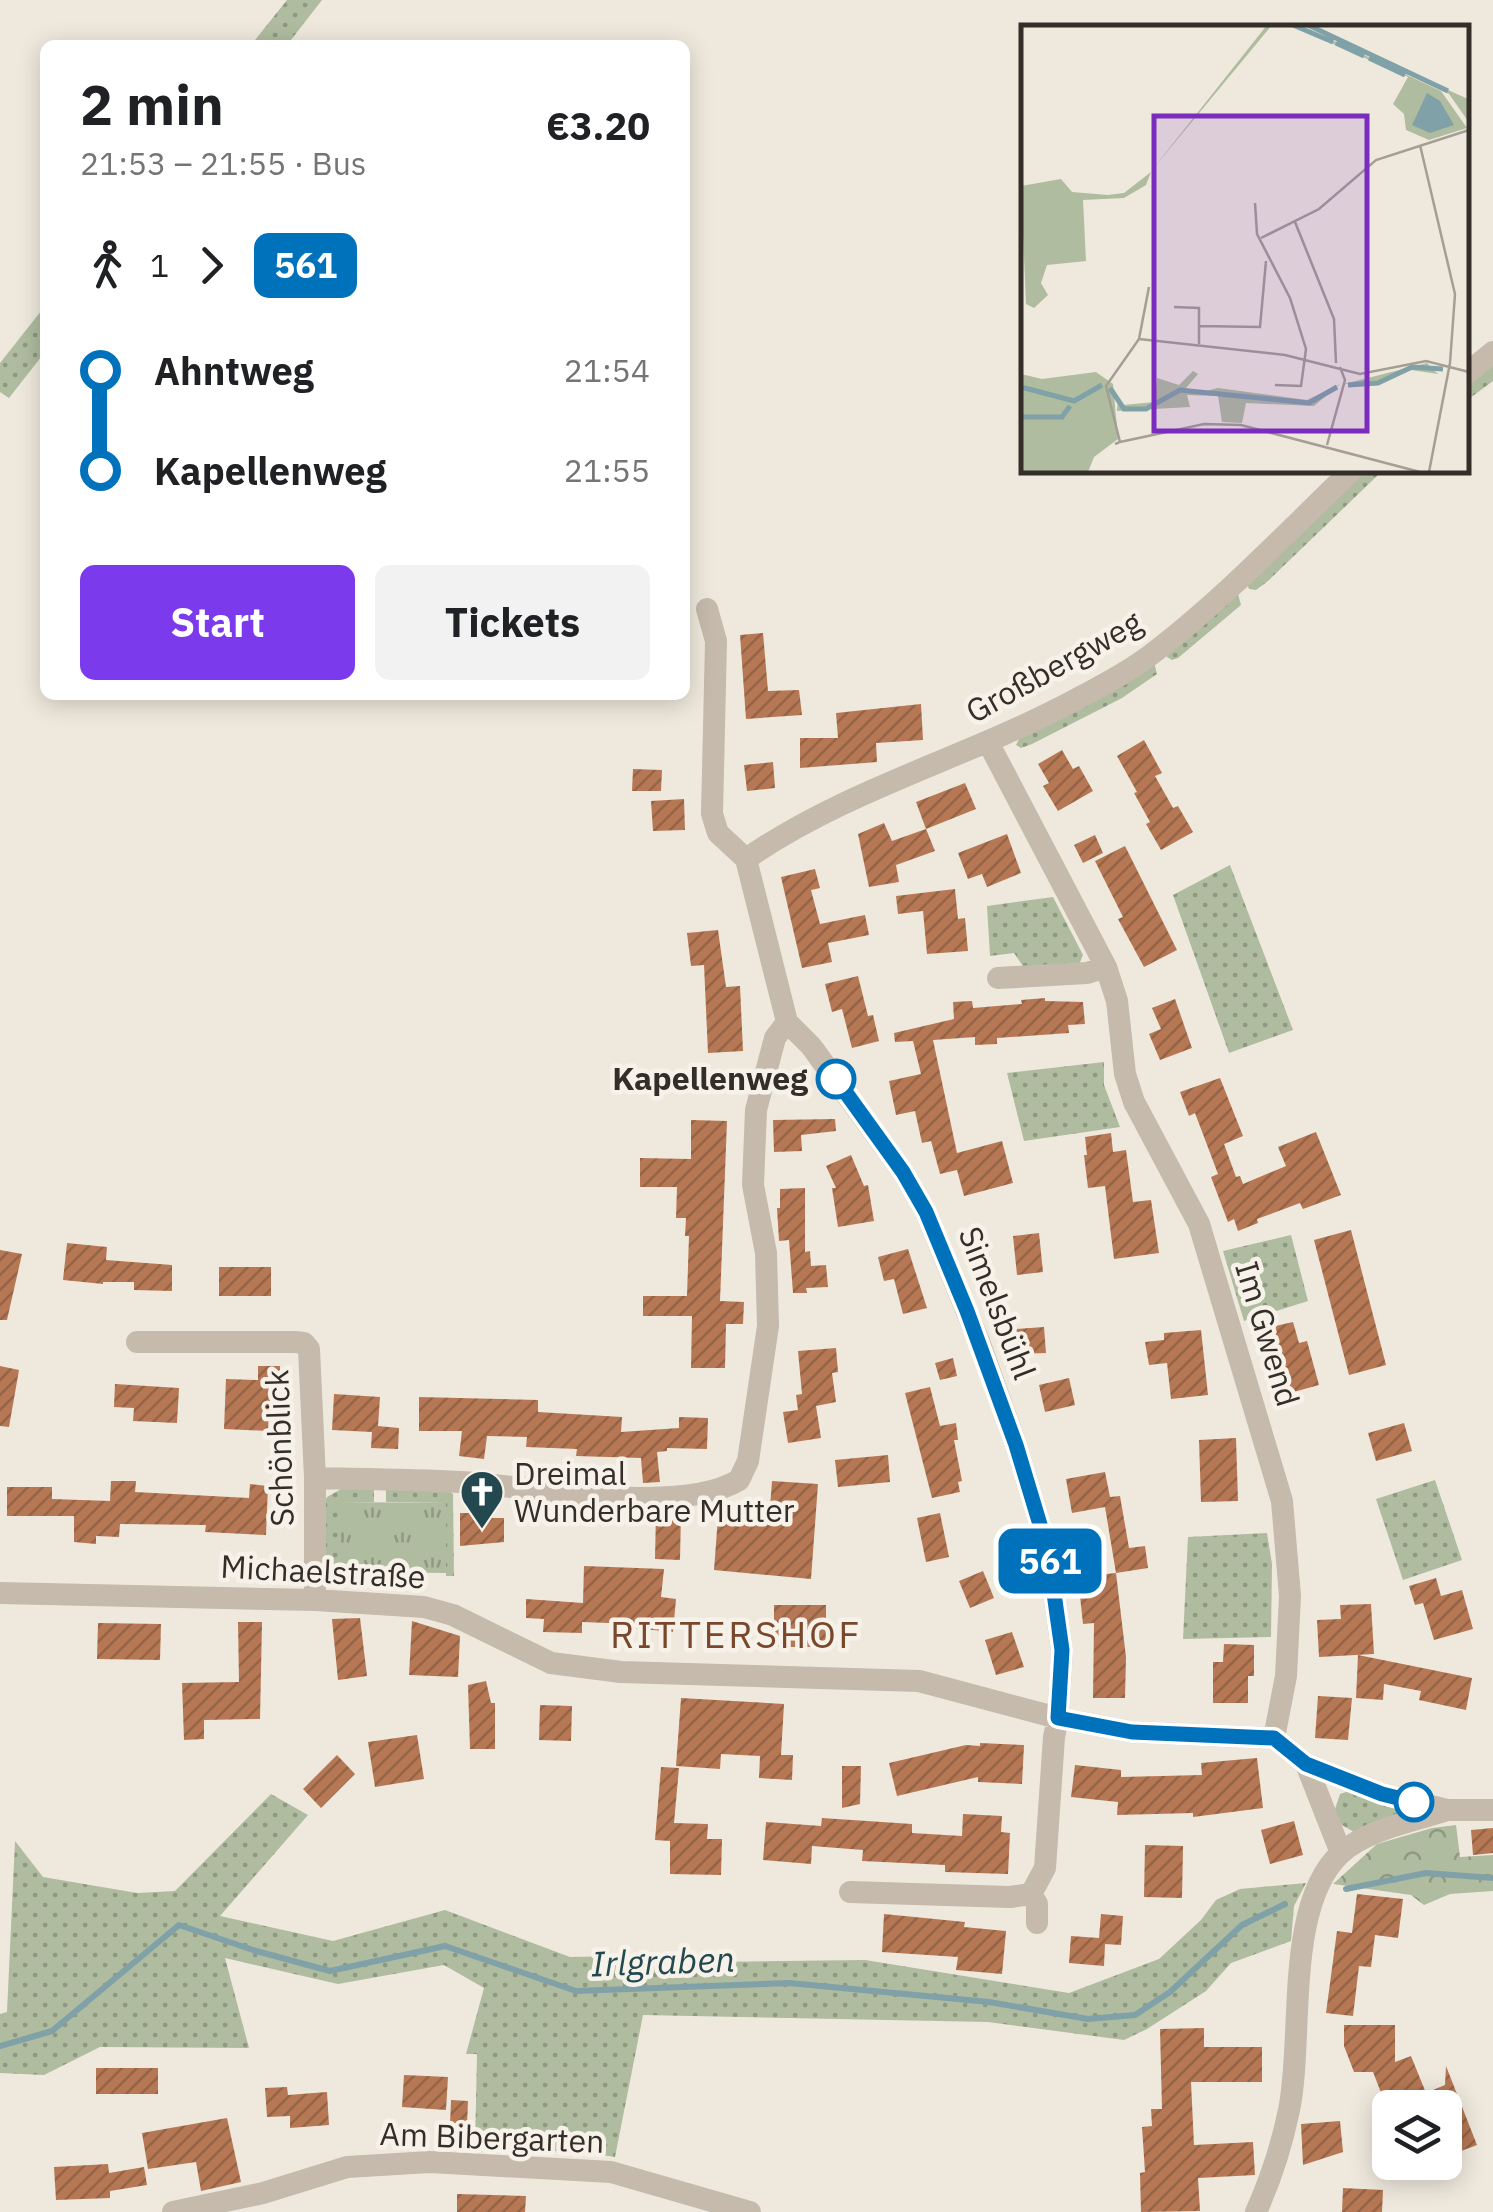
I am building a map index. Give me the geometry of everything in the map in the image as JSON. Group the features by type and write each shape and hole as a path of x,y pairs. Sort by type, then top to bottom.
{"street":[{"path":"1468,372 1493,352"},
{"name":"Großbergweg","path":"746,858 849,798 989,744 1075,700 1154,652 1235,583 1350,472"},
{"name":"Simelsbühl","path":"708,609 716,641 712,814 718,833 746,858 787,1022 811,1046 903,1172 926,1212 1016,1445 1048,1551 1062,1650 1044,1868 1031,1894 1037,1923"},
{"name":"Im Gwend","path":"989,744 1106,967 1117,1001 1125,1074 1134,1102 1199,1224 1282,1501 1290,1596 1286,1676 1274,1738"},
{"path":"998,978 1087,973 1106,967"},
{"path":"315,1478 461,1482 616,1497 679,1496 719,1489 739,1480 748,1461 768,1326 766,1253 753,1185 756,1110 775,1038 787,1022"},
{"name":"Schönblick","path":"137,1342 304,1343 310,1349 315,1600"},
{"name":"Michaelstraße","path":"0,1593 315,1600 424,1607 453,1615 538,1658 563,1666 657,1674 920,1680 1058,1718 1132,1732 1274,1738"},
{"path":"1274,1738 1306,1764 1382,1794 1447,1810 1493,1810"},
{"path":"1306,1764 1341,1853"},
{"path":"1256,2212 1289,2109 1304,1940 1312,1896 1341,1853 1372,1836 1447,1810"},
{"path":"850,1892 1010,1897 1031,1894"},
{"name":"Am Bibergarten","path":"173,2212 263,2193 346,2167 430,2162 611,2172 750,2212"}],"green space":[{"path":"287,0 322,0 291,40 255,40"},
{"path":"40,312 40,358 9,398 0,392 0,363"},
{"path":"1493,361 1493,381 1468,400 1468,380"},
{"path":"1356,472 1377,472 1268,581 1256,590 1249,589 1247,584"},
{"path":"1238,594 1241,605 1178,658 1167,657 1166,651"},
{"path":"1154,662 1157,674 1122,698 1032,744 1021,748 1016,745 1020,737"},
{"path":"1230,865 1293,1030 1229,1053 1173,895"},
{"path":"1053,897 1083,955 1078,967 1025,969 1014,953 990,956 987,906"},
{"path":"1104,1062 1104,1085 1120,1127 1024,1141 1007,1073"},
{"path":"1291,1235 1308,1301 1244,1321 1223,1251"},
{"path":"1435,1480 1462,1560 1403,1580 1376,1499"},
{"path":"343,1488 374,1488 374,1502 339,1502 339,1572 349,1574 326,1574 322,1508 327,1497"},
{"path":"386,1488 447,1490 453,1494 454,1576 446,1576 446,1503 386,1502"},
{"path":"339,1502 446,1503 446,1573 339,1572"},
{"path":"1267,1533 1272,1564 1271,1637 1183,1639 1188,1537"},
{"path":"1352,1790 1414,1808 1354,1832 1340,1824 1335,1809 1340,1794"},
{"path":"271,1794 308,1815 220,1916 333,1941 445,1910 570,1957 713,1962 865,1960 1069,1993 1159,1959 1201,1920 1216,1900 1240,1889 1306,1883 1294,1906 1291,1941 1231,1963 1206,1991 1124,2040 988,2022 643,2015 615,2157 475,2148 477,2054 466,2054 484,1988 444,1965 338,1984 225,1958 249,2048 100,2047 44,2075 0,2073 0,2014 7,2012 15,1841 43,1877 137,1893 175,1891"},
{"path":"1456,1825 1460,1857 1493,1855 1493,1891 1450,1894 1424,1905 1411,1895 1333,1884 1377,1844"}],"building":[{"path":"763,633 768,691 799,690 802,715 746,719 740,635"},
{"path":"921,704 923,740 876,743 877,762 800,768 800,738 838,738 836,713"},
{"path":"1144,740 1162,773 1155,776 1173,808 1178,806 1193,832 1161,850 1117,756"},
{"path":"1062,750 1073,769 1079,766 1093,791 1058,811 1043,786 1049,783 1038,764"},
{"path":"773,762 775,788 747,791 744,765"},
{"path":"633,769 662,770 661,791 632,791"},
{"path":"965,783 976,809 926,829 916,802"},
{"path":"684,799 685,830 653,831 651,801"},
{"path":"884,823 892,841 926,829 935,851 896,865 899,882 869,887 858,834"},
{"path":"1007,834 1021,873 987,887 982,874 968,879 958,853"},
{"path":"1095,835 1103,853 1083,863 1074,845"},
{"path":"1125,846 1177,950 1144,967 1118,919 1123,917 1095,861"},
{"path":"815,869 820,888 811,890 820,924 865,915 869,935 828,943 832,962 802,968 781,877"},
{"path":"955,889 958,919 965,918 968,951 927,954 923,911 898,914 896,896"},
{"path":"718,930 726,987 740,986 743,1051 708,1053 704,965 691,966 687,933"},
{"path":"858,976 879,1041 852,1048 842,1009 832,1012 825,984"},
{"path":"1045,998 1083,1002 1085,1024 1068,1025 1069,1033 997,1038 997,1044 975,1045 975,1037 933,1040 957,1153 1002,1141 1013,1183 964,1196 957,1170 940,1174 931,1141 922,1143 915,1111 896,1115 889,1081 921,1074 913,1041 895,1042 894,1033 954,1019 953,1002 972,1001 973,1008"},
{"path":"1175,999 1192,1048 1160,1060 1149,1034 1161,1029 1152,1008"},
{"path":"1220,1078 1243,1136 1224,1144 1236,1177 1240,1176 1243,1184 1286,1166 1278,1147 1316,1132 1341,1195 1303,1209 1300,1203 1257,1219 1258,1223 1238,1231 1234,1219 1228,1222 1211,1177 1218,1174 1195,1113 1189,1116 1180,1092"},
{"path":"835,1119 836,1131 801,1135 802,1151 774,1152 773,1120"},
{"path":"691,1120 727,1121 720,1301 744,1302 743,1324 726,1324 725,1368 691,1368 692,1316 643,1316 643,1296 687,1296 689,1236 685,1236 686,1218 676,1218 677,1187 640,1187 640,1158 691,1159"},
{"path":"1111,1133 1113,1152 1126,1150 1133,1202 1151,1200 1159,1253 1114,1259 1105,1186 1088,1188 1084,1155 1085,1137"},
{"path":"851,1155 864,1186 868,1185 874,1221 838,1227 832,1188 836,1188 826,1166"},
{"path":"805,1188 805,1252 810,1251 811,1266 826,1265 828,1287 793,1293 789,1240 779,1241 777,1208 780,1189"},
{"path":"1351,1230 1386,1365 1349,1375 1314,1240"},
{"path":"1039,1233 1043,1272 1017,1275 1013,1236"},
{"path":"67,1243 107,1247 106,1260 172,1265 172,1291 134,1290 134,1282 63,1280"},
{"path":"908,1249 927,1308 903,1314 894,1279 884,1281 878,1257"},
{"path":"0,1250 22,1254 7,1320 0,1320"},
{"path":"219,1267 271,1267 271,1296 219,1296"},
{"path":"1293,1322 1299,1343 1307,1341 1319,1385 1279,1396 1268,1352 1276,1349 1271,1327"},
{"path":"1044,1327 1046,1353 1018,1354 1016,1329"},
{"path":"1201,1330 1208,1395 1171,1399 1167,1363 1149,1365 1145,1342 1164,1340 1164,1333"},
{"path":"836,1348 838,1372 832,1373 836,1402 816,1406 821,1438 788,1443 783,1412 798,1410 796,1395 802,1394 798,1351"},
{"path":"953,1358 957,1376 940,1380 935,1363"},
{"path":"0,1366 19,1370 9,1427 0,1426"},
{"path":"258,1366 280,1366 279,1405 269,1405 268,1431 224,1429 226,1379 258,1380"},
{"path":"1069,1378 1075,1405 1045,1412 1039,1385"},
{"path":"115,1384 179,1388 177,1423 133,1421 134,1408 114,1407"},
{"path":"930,1387 940,1426 956,1423 958,1440 954,1440 962,1481 958,1482 960,1492 932,1498 905,1393"},
{"path":"334,1394 380,1397 378,1426 399,1428 398,1449 371,1448 372,1432 332,1430"},
{"path":"419,1397 538,1400 538,1412 622,1417 621,1432 679,1428 679,1417 708,1418 707,1449 667,1448 657,1452 660,1482 643,1483 641,1458 576,1456 577,1449 526,1447 527,1437 487,1436 484,1459 459,1456 462,1431 419,1431"},
{"path":"1404,1423 1412,1451 1376,1461 1368,1433"},
{"path":"1236,1438 1238,1501 1201,1502 1199,1440"},
{"path":"888,1455 890,1482 838,1487 835,1460"},
{"path":"1105,1472 1110,1497 1120,1496 1129,1548 1145,1546 1148,1568 1116,1573 1105,1507 1072,1513 1066,1479"},
{"path":"111,1481 136,1481 135,1492 249,1498 250,1484 268,1486 266,1535 205,1532 206,1525 120,1524 119,1537 96,1536 96,1544 74,1542 74,1516 7,1516 7,1487 52,1487 52,1499 110,1501"},
{"path":"772,1481 818,1484 811,1579 714,1570 718,1517 769,1521"},
{"path":"656,1512 681,1512 680,1560 655,1559"},
{"name":"Dreimal Wunderbare Mutter","path":"460,1513 490,1513 490,1518 504,1518 504,1542 460,1546"},
{"path":"940,1513 949,1557 926,1562 917,1518"},
{"path":"584,1566 664,1569 661,1597 676,1599 673,1632 633,1628 634,1624 582,1622 582,1633 543,1632 544,1619 526,1618 526,1599 583,1603"},
{"path":"983,1571 994,1598 970,1608 959,1581"},
{"path":"1116,1573 1126,1657 1125,1698 1093,1698 1094,1623 1083,1624 1078,1577"},
{"path":"1436,1578 1441,1596 1462,1590 1473,1629 1434,1640 1423,1603 1415,1605 1409,1586"},
{"path":"1371,1604 1374,1654 1319,1657 1317,1620 1341,1619 1340,1605"},
{"path":"774,1605 826,1605 826,1647 774,1647"},
{"path":"360,1618 367,1676 338,1680 332,1619"},
{"path":"412,1621 460,1636 458,1677 409,1675"},
{"path":"238,1622 262,1622 260,1719 204,1720 204,1739 184,1740 182,1683 239,1682"},
{"path":"98,1623 161,1624 160,1660 97,1659"},
{"path":"1012,1632 1024,1667 996,1675 985,1640"},
{"path":"1224,1644 1254,1645 1254,1676 1248,1676 1248,1703 1213,1703 1213,1662 1223,1662"},
{"path":"1358,1655 1472,1678 1466,1710 1419,1700 1421,1691 1384,1684 1383,1700 1356,1698"},
{"path":"486,1681 491,1703 495,1703 495,1749 470,1749 468,1685"},
{"path":"1318,1696 1352,1698 1348,1740 1315,1738"},
{"path":"681,1698 784,1704 781,1755 793,1755 792,1780 759,1778 760,1756 721,1754 720,1769 676,1766"},
{"path":"540,1705 572,1706 571,1741 539,1740"},
{"path":"417,1735 424,1779 375,1787 368,1742"},
{"path":"980,1743 1024,1745 1022,1784 978,1782 978,1777 897,1796 889,1763"},
{"path":"337,1755 355,1774 321,1808 303,1789"},
{"path":"1257,1758 1263,1808 1193,1817 1193,1813 1117,1815 1118,1802 1071,1797 1075,1765 1121,1770 1121,1777 1202,1775 1201,1763"},
{"path":"842,1766 861,1766 860,1804 842,1808"},
{"path":"661,1767 679,1768 674,1823 708,1824 707,1839 722,1839 721,1875 670,1874 670,1841 655,1840"},
{"path":"963,1814 1002,1816 1001,1832 1010,1833 1008,1874 945,1872 945,1865 862,1861 863,1850 812,1846 811,1864 763,1860 766,1822 821,1826 822,1818 912,1824 912,1833 962,1836"},
{"path":"1294,1821 1303,1855 1270,1864 1261,1830"},
{"path":"1493,1828 1493,1853 1473,1855 1471,1830"},
{"path":"1145,1845 1183,1846 1182,1898 1144,1897"},
{"path":"1357,1894 1403,1899 1398,1938 1375,1935 1371,1967 1359,1966 1353,2016 1326,2013 1337,1931 1352,1933"},
{"path":"884,1914 965,1922 964,1927 1006,1931 1002,1974 956,1970 958,1957 882,1952"},
{"path":"1101,1914 1123,1916 1121,1945 1105,1944 1104,1966 1069,1963 1071,1936 1099,1938"},
{"path":"1344,2025 1395,2025 1395,2062 1411,2056 1425,2090 1380,2090 1373,2072 1354,2072 1344,2046"},
{"path":"1204,2028 1204,2047 1262,2047 1262,2082 1191,2082 1194,2145 1253,2142 1255,2175 1198,2178 1200,2211 1141,2212 1140,2173 1145,2172 1142,2127 1152,2126 1151,2109 1162,2109 1160,2029"},
{"path":"1446,2066 1455,2090 1433,2090 1445,2085"},
{"path":"96,2068 158,2068 158,2094 96,2094"},
{"path":"404,2075 448,2077 446,2110 402,2107"},
{"path":"287,2087 288,2095 327,2092 329,2125 290,2128 290,2116 267,2117 265,2088"},
{"path":"451,2100 468,2101 467,2126 450,2125"},
{"path":"1462,2107 1477,2145 1462,2151"},
{"path":"227,2118 241,2182 201,2191 196,2162 148,2169 142,2133"},
{"path":"1340,2121 1343,2152 1303,2165 1301,2124"},
{"path":"108,2164 109,2173 144,2167 147,2185 110,2191 110,2198 56,2200 54,2167"},
{"path":"1343,2188 1383,2190 1382,2212 1342,2212"},
{"path":"457,2194 526,2196 525,2212 457,2212"}],"waterway":[{"name":"Irlgraben","path":"1346,1889 1426,1873 1493,1878"},
{"name":"Irlgraben","path":"0,2046 52,2031 179,1925 330,1971 445,1946 576,1991 789,1983 989,2002 1088,2019 1135,2015 1170,1992 1242,1925 1285,1904"}],"bus line":[{"name":"561","path":"836,1079 903,1172 926,1212 1016,1445 1048,1551 1062,1650 1058,1718 1132,1732 1274,1738 1306,1764 1382,1794 1414,1802"}],"place":[{"name":"Kapellenweg","path":"836,1079"},
{"name":"Dreimal Wunderbare Mutter","path":"482,1530"}],"district":[{"name":"RITTERSHOF","path":"736,1635"}]}
